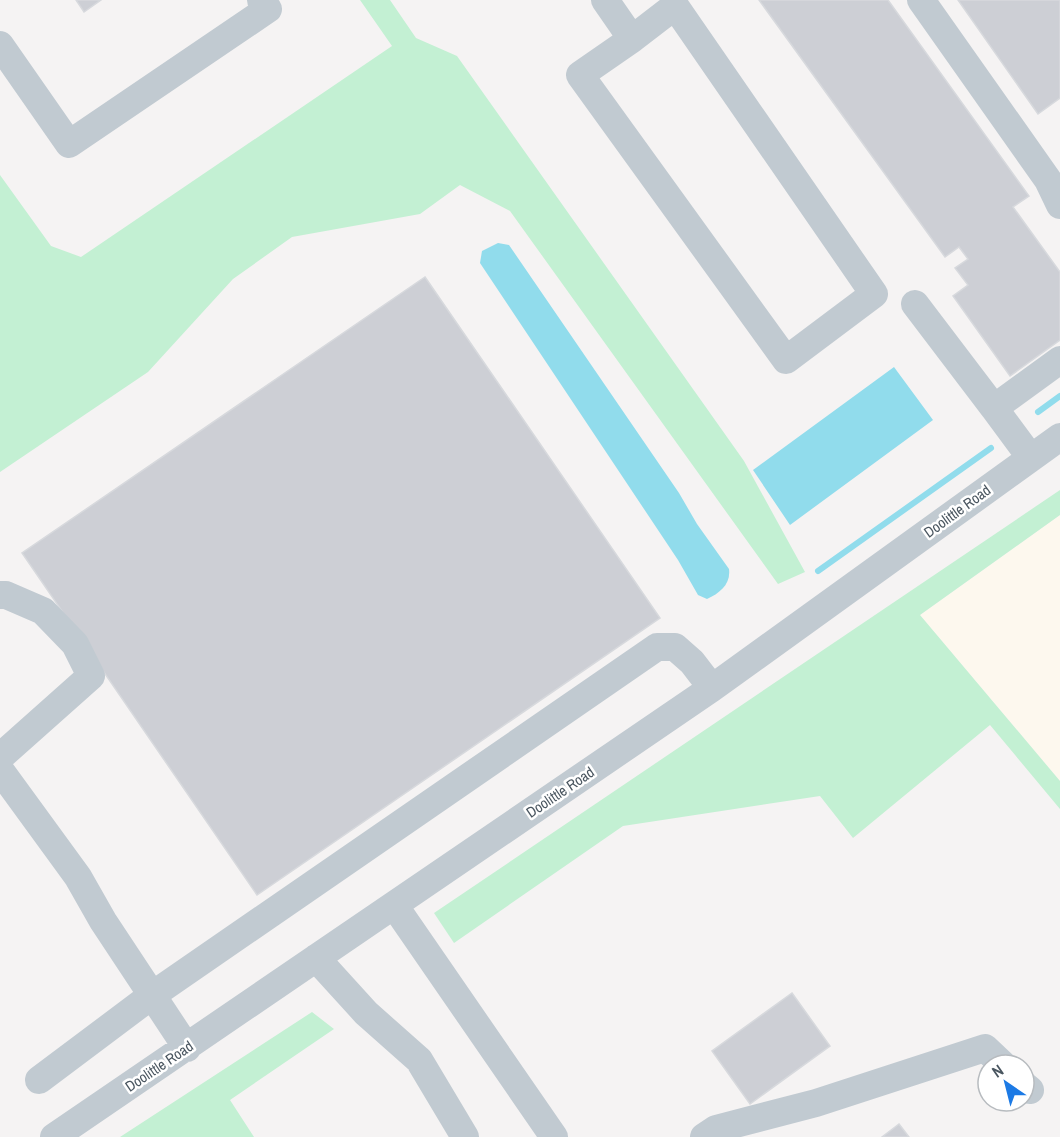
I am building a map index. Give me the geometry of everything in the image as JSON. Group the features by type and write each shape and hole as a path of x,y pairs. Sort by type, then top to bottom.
{"street":[{"path":"0,45 69,144 268,9 261,0"},
{"path":"605,0 632,39"},
{"path":"921,0 1048,180 1060,205"},
{"path":"675,6 874,294 786,360 580,75 632,39 675,6"},
{"path":"915,304 1031,458"},
{"path":"994,408 1060,360"},
{"name":"Doolittle Road","path":"54,1137 712,688 1060,437"},
{"path":"0,595 6,595 43,611 75,644 91,676 0,757"},
{"path":"39,1080 151,996 657,647 675,646 692,662 712,688"},
{"path":"0,770 78,877 151,996 187,1048"},
{"path":"394,905 554,1137"},
{"path":"316,958 366,1013 419,1060 465,1137"},
{"path":"704,1137 716,1129 816,1104 985,1048 990,1053"}],"shaded area":[{"path":"1060,515 1060,781 920,615"}],"green space":[{"path":"360,0 390,0 416,38 457,56 744,461 805,572 778,584 510,211 460,185 420,214 292,237 233,279 148,372 0,472 0,175 51,246 81,257 392,46"},
{"path":"1060,490 1060,515 920,615 1060,781 1060,809 990,725 853,838 820,796 623,826 454,943 434,913"},
{"path":"312,1012 334,1029 230,1100 254,1137 120,1137"}],"water":[{"path":"498,243 509,245 729,569 726,584 716,594 707,599 698,595 678,560 480,263 482,251"},
{"path":"894,367 933,420 790,525 753,470"}],"building":[{"path":"76,0 101,0 84,12"},
{"path":"759,0 888,0 1029,196 1013,207 1060,272 1060,340 1010,376 953,296 968,285 955,268 968,259 959,247 945,257"},
{"path":"958,0 1060,0 1060,98 1038,114"},
{"path":"425,277 660,618 257,895 22,553"},
{"path":"792,993 830,1046 750,1104 712,1051"},
{"path":"899,1124 909,1137 882,1137"}],"waterway":[{"path":"1038,412 1060,396"},
{"path":"818,571 991,448"}]}
